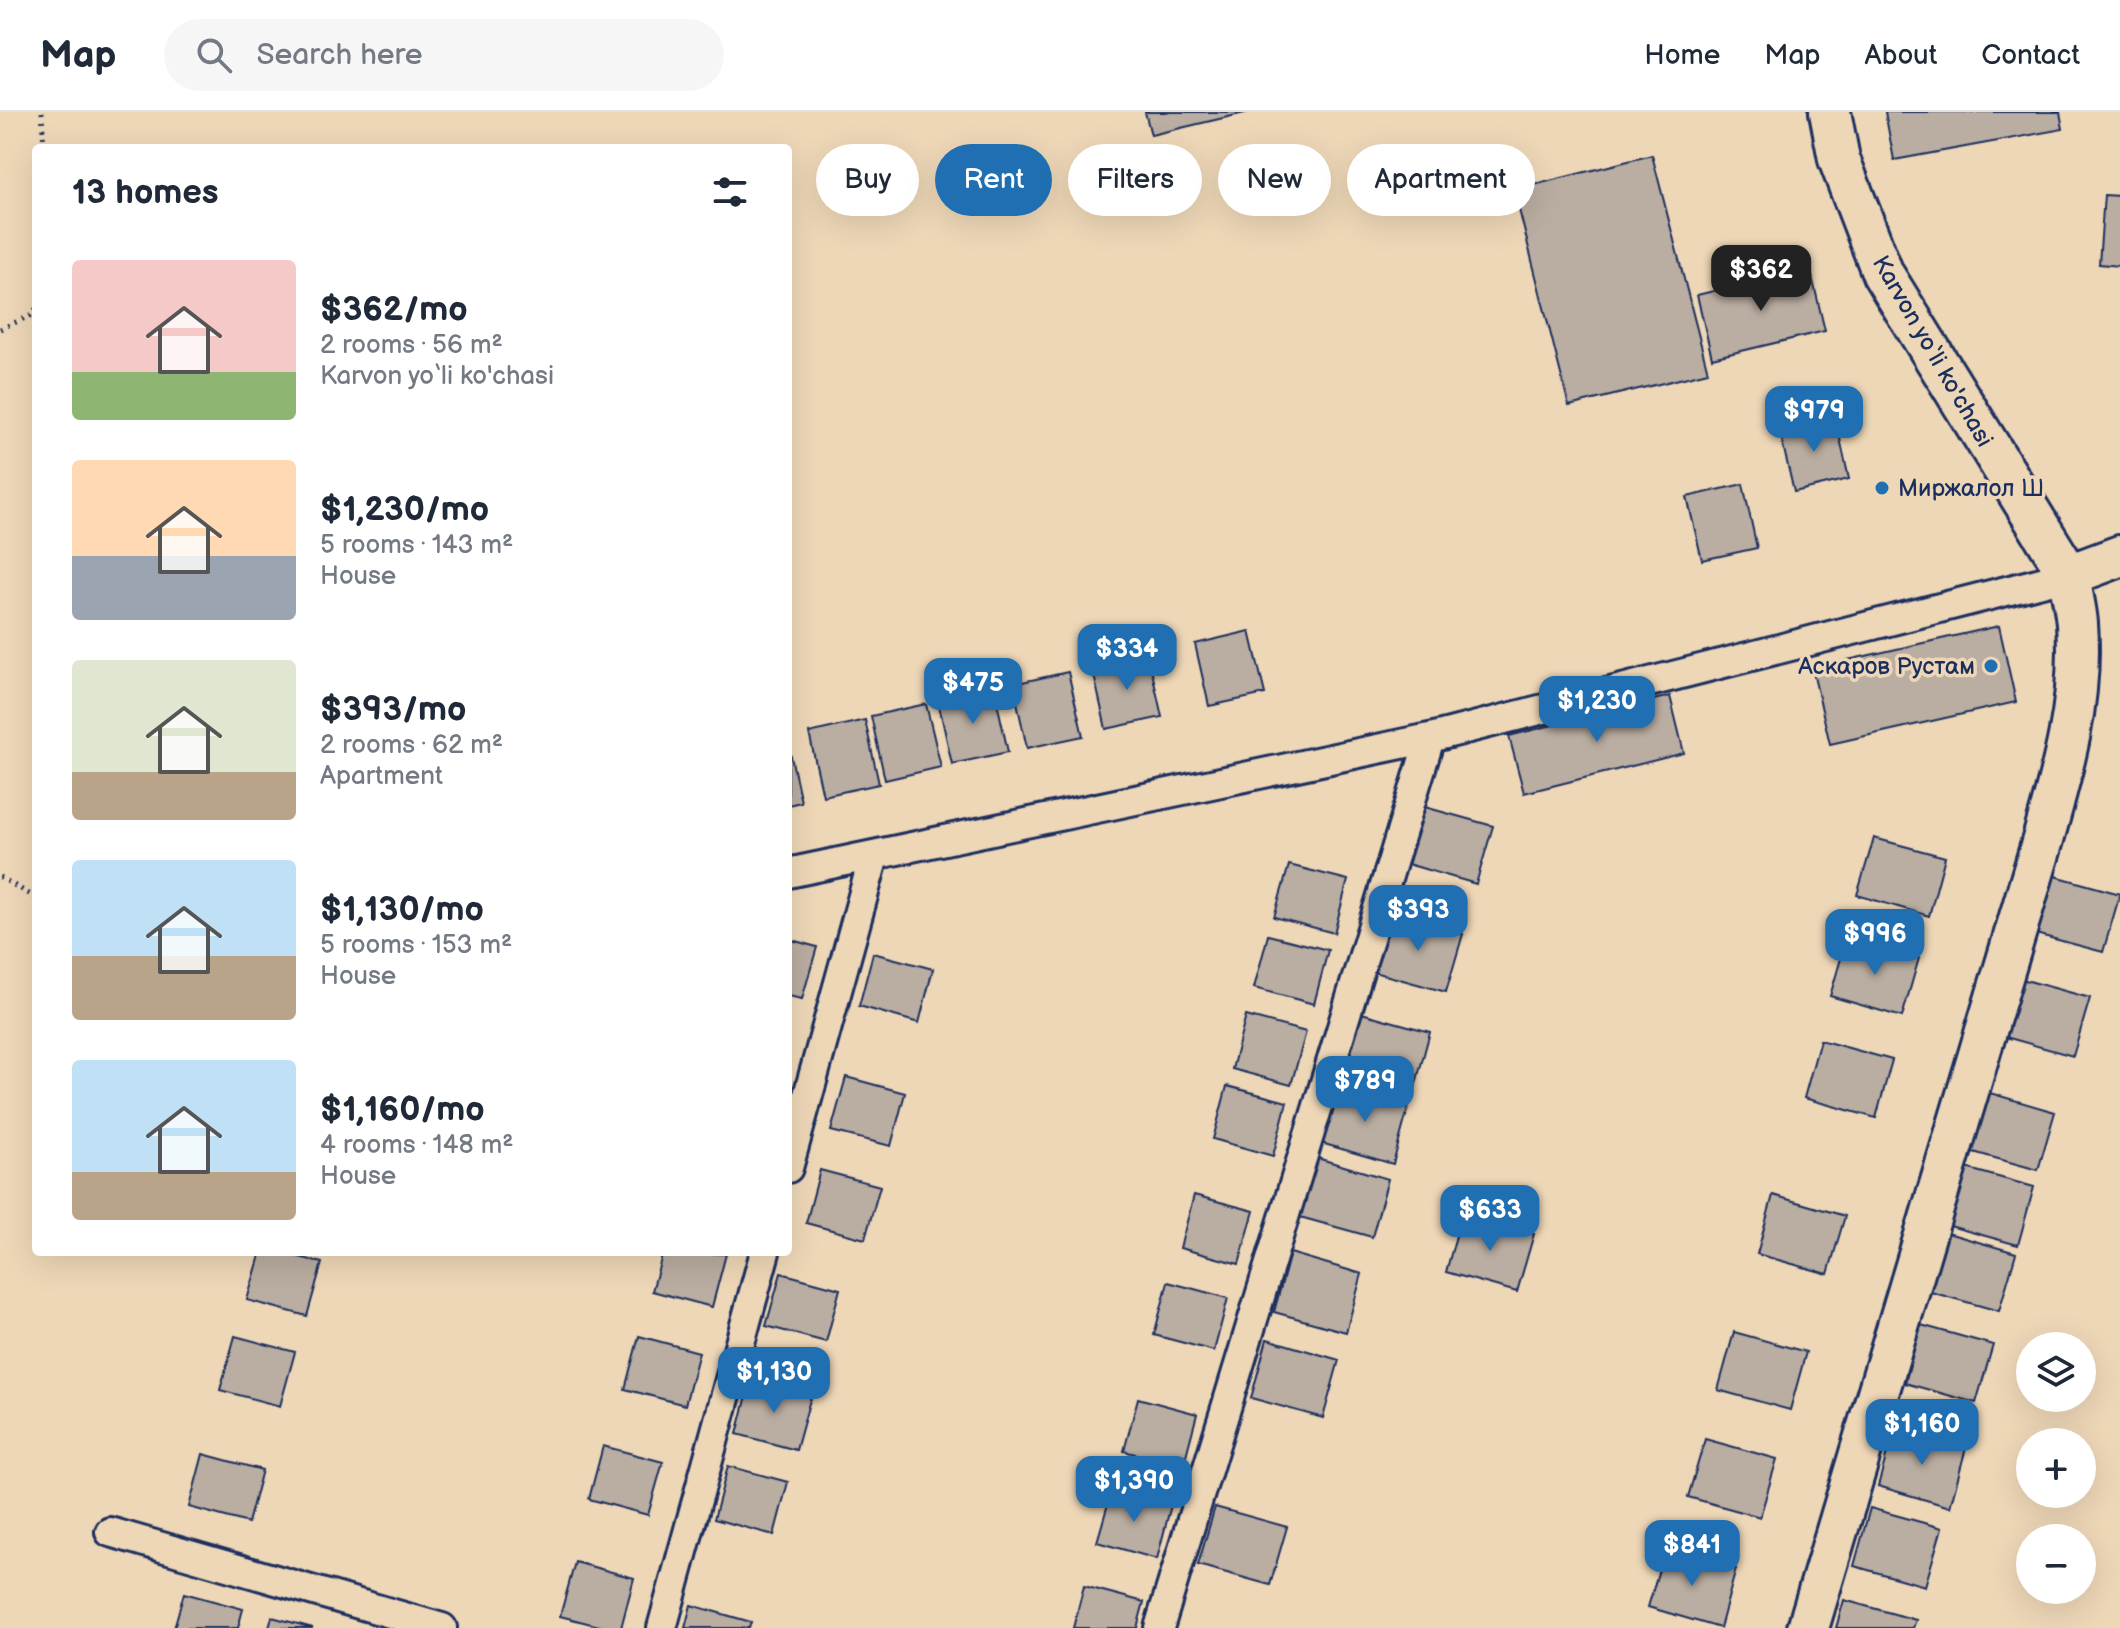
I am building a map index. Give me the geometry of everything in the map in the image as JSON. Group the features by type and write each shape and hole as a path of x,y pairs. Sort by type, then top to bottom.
{"street":[{"name":"Karvon yo‘li ko'chasi","path":"1830,112 1839,159 1883,274 2069,575"},
{"path":"792,872 1430,738 2069,575 2120,556"},
{"path":"1808,1628 2066,758 2078,669 2077,622 2069,575"},
{"path":"1159,1628 1430,738"},
{"path":"792,1153 874,856"},
{"path":"662,1628 764,1256"},
{"path":"110,1532 442,1628"}],"path":[{"path":"42,112 44,144"},
{"path":"0,329 32,314"},
{"path":"0,877 32,896"}],"building":[{"path":"1145,112 1249,112 1151,135"},
{"path":"1885,112 2060,112 2063,129 1894,160"},
{"path":"1652,155 1708,372 1569,406 1521,216 1535,216 1535,185"},
{"path":"2104,195 2120,196 2120,266 2099,264"},
{"path":"1810,268 1825,331 1712,358 1697,295"},
{"path":"1835,416 1849,479 1794,492 1779,428"},
{"path":"1743,484 1757,548 1702,560 1687,497"},
{"path":"1999,626 2016,702 1830,744 1812,668"},
{"path":"1250,631 1265,694 1209,706 1195,644"},
{"path":"1148,654 1162,717 1106,729 1092,666"},
{"path":"1068,672 1083,736 1027,748 1013,684"},
{"path":"994,688 1008,752 952,764 938,701"},
{"path":"1670,696 1684,753 1524,793 1509,736"},
{"path":"926,704 941,767 885,780 871,716"},
{"path":"865,720 879,784 823,796 809,733"},
{"path":"792,761 801,802 792,804"},
{"path":"1421,806 1493,826 1476,884 1404,863"},
{"path":"1874,838 1945,857 1929,916 1857,895"},
{"path":"1289,865 1348,880 1334,933 1274,917"},
{"path":"2048,874 2120,894 2103,952 2032,933"},
{"path":"1391,914 1463,934 1446,992 1374,972"},
{"path":"1268,935 1328,950 1314,1004 1254,988"},
{"path":"1847,938 1919,958 1902,1017 1830,996"},
{"path":"792,940 817,947 802,999 792,997"},
{"path":"873,953 933,969 919,1023 859,1006"},
{"path":"2018,978 2090,998 2073,1056 2002,1036"},
{"path":"1358,1012 1430,1032 1414,1091 1342,1070"},
{"path":"1246,1016 1306,1032 1291,1085 1232,1069"},
{"path":"1820,1040 1892,1060 1876,1118 1804,1098"},
{"path":"846,1077 905,1093 891,1146 831,1131"},
{"path":"1338,1085 1409,1105 1393,1164 1321,1143"},
{"path":"1227,1086 1287,1102 1273,1156 1213,1139"},
{"path":"1983,1091 2055,1112 2038,1170 1966,1150"},
{"path":"1317,1158 1388,1179 1372,1237 1300,1217"},
{"path":"1962,1167 2034,1187 2018,1245 1946,1225"},
{"path":"820,1170 880,1186 865,1239 806,1223"},
{"path":"1194,1195 1254,1211 1239,1264 1180,1248"},
{"path":"1773,1195 1845,1216 1828,1274 1757,1254"},
{"path":"1462,1214 1534,1234 1517,1292 1446,1272"},
{"path":"1944,1232 2016,1253 1999,1311 1927,1291"},
{"path":"1290,1253 1362,1274 1346,1332 1274,1312"},
{"path":"260,1256 296,1256 322,1263 307,1316 247,1300"},
{"path":"662,1256 725,1256 712,1307 652,1291"},
{"path":"781,1273 840,1289 826,1342 766,1326"},
{"path":"1168,1282 1228,1298 1214,1351 1154,1335"},
{"path":"1921,1325 1993,1345 1976,1403 1905,1383"},
{"path":"1734,1332 1806,1352 1790,1410 1718,1390"},
{"path":"235,1336 295,1352 280,1406 220,1390"},
{"path":"639,1336 699,1352 685,1405 625,1389"},
{"path":"1267,1339 1339,1360 1323,1418 1251,1398"},
{"path":"751,1380 811,1396 796,1450 737,1434"},
{"path":"1138,1398 1197,1414 1183,1467 1124,1451"},
{"path":"1894,1428 1966,1448 1950,1507 1878,1486"},
{"path":"1705,1439 1777,1459 1760,1517 1688,1497"},
{"path":"603,1446 663,1462 648,1515 589,1499"},
{"path":"203,1454 262,1470 248,1523 189,1507"},
{"path":"728,1466 788,1482 774,1535 714,1519"},
{"path":"1112,1490 1171,1505 1157,1559 1097,1542"},
{"path":"1215,1507 1287,1527 1270,1585 1198,1565"},
{"path":"1870,1508 1942,1528 1925,1586 1854,1566"},
{"path":"1665,1549 1736,1569 1720,1628 1648,1607"},
{"path":"575,1562 634,1578 621,1628 607,1628 560,1616"},
{"path":"1084,1586 1144,1602 1137,1628 1073,1628"},
{"path":"184,1593 243,1609 238,1628 174,1628"},
{"path":"1844,1600 1916,1620 1913,1628 1836,1628"},
{"path":"691,1605 751,1622 749,1628 685,1628"},
{"path":"272,1617 313,1628 269,1628"}],"place":[{"name":"Миржалол Ш","path":"1882,488"},
{"name":"Аскаров Рустам","path":"1991,666"}]}
